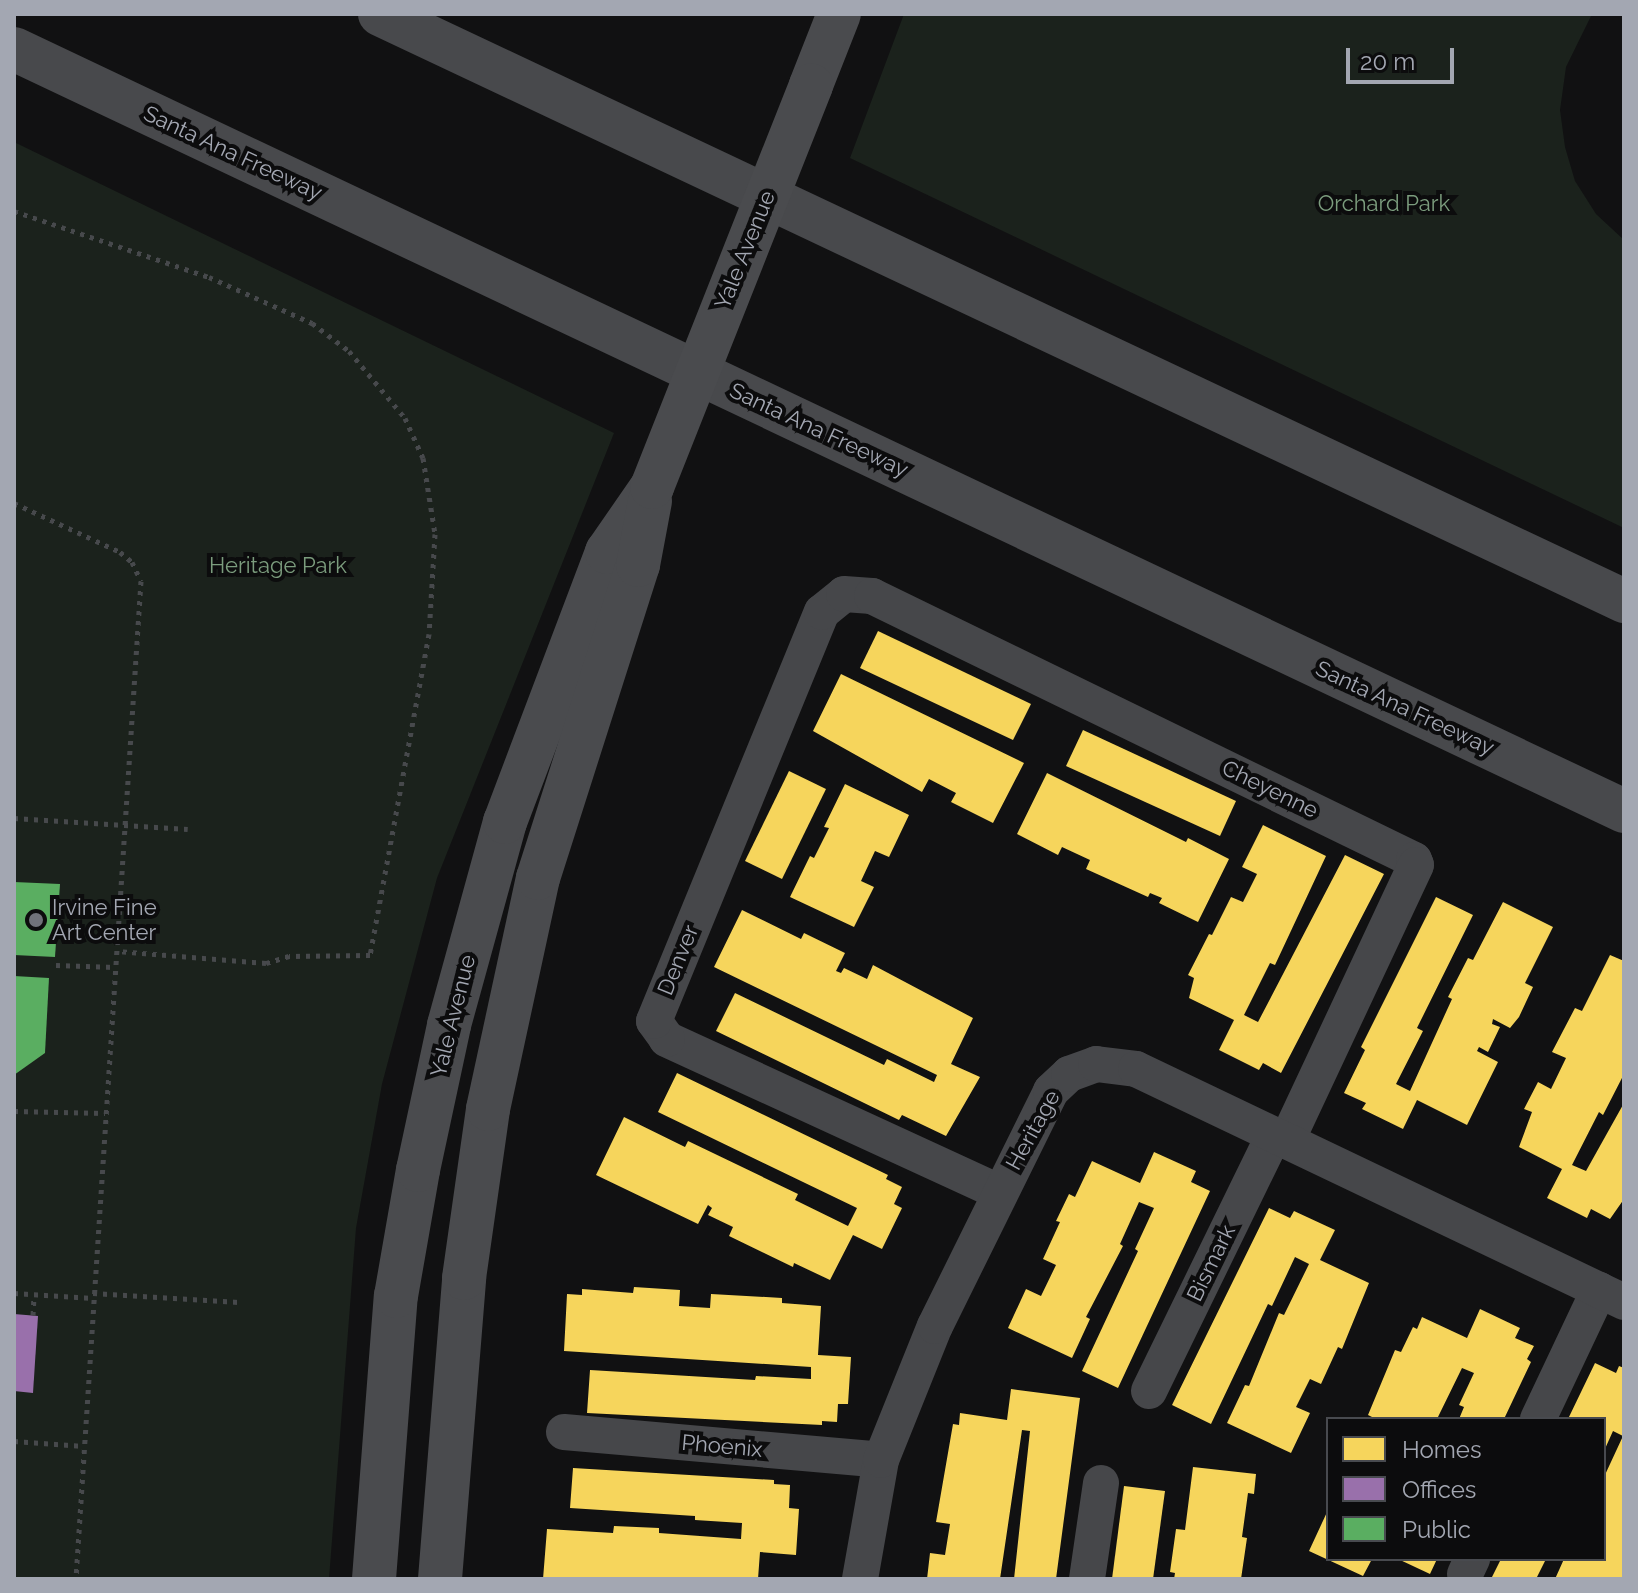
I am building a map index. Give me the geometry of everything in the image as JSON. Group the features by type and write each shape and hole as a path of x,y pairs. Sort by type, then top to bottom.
{"highway":[{"path":"380,14 1624,601"},
{"name":"Santa Ana Freeway","path":"14,49 1624,811"}],"main road":[{"name":"Yale Avenue","path":"440,1579 464,1278 488,1109 538,878 638,565 652,487 839,14"},
{"name":"Yale Avenue","path":"374,1579 396,1296 418,1170 449,1025 505,822 607,552 652,487"}],"street":[{"name":"Cheyenne","path":"844,594 872,596 1414,860 1416,865 1280,1138"},
{"name":"Denver","path":"844,594 822,612 654,1021 667,1039 999,1192"},
{"name":"Heritage","path":"860,1579 881,1460 935,1326 1051,1091 1069,1074 1096,1064 1136,1069 1280,1138 1615,1289"},
{"name":"Bismark","path":"1149,1391 1280,1138"},
{"path":"1539,1417 1615,1289"},
{"name":"Phoenix","path":"564,1432 881,1460"},
{"path":"1087,1579 1101,1483"}],"path":[{"path":"14,211 209,277 312,323 349,351 405,418 423,458 435,534 429,634 370,955 289,956 266,963 117,951"},
{"path":"14,503 120,552 138,571 141,581 76,1579"},
{"path":"14,818 188,829"},
{"path":"56,965 115,967"},
{"path":"14,1111 105,1113"},
{"path":"14,1293 239,1302"},
{"path":"33,1315 34,1295"},
{"path":"14,1441 84,1446"}],"green space":[{"name":"Orchard Park","path":"904,14 1592,14 1566,67 1560,110 1565,147 1575,181 1596,214 1624,240 1624,528 850,158"},
{"name":"Heritage Park","path":"14,142 614,433 437,878 382,1084 356,1228 329,1579 14,1579"}],"building: Homes":[{"path":"878,631 1031,704 1013,740 860,668"},
{"path":"841,674 1024,763 993,823 951,802 956,793 929,779 922,792 813,731"},
{"path":"1083,730 1236,801 1220,836 1066,766"},
{"path":"789,771 826,789 782,879 745,861"},
{"path":"1047,773 1186,842 1188,838 1229,859 1198,922 1159,903 1162,898 1150,893 1148,897 1086,869 1090,860 1062,847 1058,855 1017,834"},
{"path":"845,784 909,815 889,857 875,851 861,881 874,887 854,927 790,897 810,856 814,858 829,828 824,827"},
{"path":"1263,825 1326,856 1275,965 1270,963 1244,1015 1258,1022 1345,855 1384,874 1281,1073 1263,1063 1259,1070 1219,1050 1234,1020 1189,998 1194,978 1188,975 1209,934 1212,935 1231,897 1243,902 1257,874 1242,867"},
{"path":"1436,897 1473,915 1417,1028 1423,1031 1396,1084 1410,1091 1452,999 1448,997 1468,958 1473,960 1503,902 1553,927 1525,983 1533,987 1519,1017 1510,1028 1493,1019 1492,1024 1500,1027 1488,1052 1479,1047 1477,1051 1498,1062 1467,1125 1417,1100 1403,1129 1362,1109 1366,1103 1344,1093 1365,1050 1361,1047"},
{"path":"742,910 801,939 804,933 845,953 836,971 841,973 844,968 867,979 873,965 973,1018 951,1064 980,1077 946,1136 902,1115 899,1120 716,1031 735,993 884,1065 887,1059 934,1082 937,1075 714,967"},
{"path":"1610,955 1624,961 1624,1074 1603,1115 1599,1112 1572,1165 1586,1171 1624,1103 1624,1199 1610,1219 1591,1209 1587,1218 1547,1198 1562,1169 1519,1147 1532,1112 1524,1109 1538,1082 1551,1089 1566,1058 1552,1052 1575,1008 1582,1011"},
{"path":"677,1073 888,1175 886,1179 902,1187 894,1204 902,1208 882,1249 853,1235 830,1280 794,1263 793,1267 729,1236 733,1227 708,1215 712,1208 708,1205 698,1224 596,1175 624,1117 685,1147 688,1141 798,1194 795,1200 848,1226 857,1208 658,1112"},
{"path":"1154,1152 1196,1171 1191,1182 1210,1191 1118,1388 1082,1371 1138,1251 1135,1249 1154,1208 1139,1202 1120,1244 1123,1246 1086,1317 1090,1319 1072,1358 1008,1328 1026,1289 1041,1296 1056,1265 1043,1259 1060,1222 1056,1221 1069,1194 1075,1197 1092,1161 1140,1183"},
{"path":"1269,1208 1290,1218 1294,1211 1335,1230 1320,1260 1369,1283 1342,1349 1338,1347 1321,1384 1310,1379 1296,1407 1310,1413 1291,1453 1227,1423 1245,1385 1249,1386 1279,1313 1284,1315 1309,1264 1295,1257 1272,1306 1268,1304 1211,1424 1172,1405"},
{"path":"634,1287 680,1290 679,1306 710,1308 711,1294 782,1298 782,1303 821,1306 818,1355 851,1357 848,1404 838,1404 837,1422 822,1421 822,1425 587,1413 590,1370 755,1380 756,1376 811,1379 811,1367 564,1351 567,1294 582,1295 582,1289 633,1293"},
{"path":"1480,1309 1520,1328 1515,1338 1534,1346 1527,1359 1531,1362 1505,1417 1460,1417 1464,1407 1459,1405 1474,1373 1462,1368 1438,1417 1368,1415 1395,1350 1401,1352 1413,1327 1417,1329 1422,1317 1467,1338"},
{"path":"1595,1363 1616,1373 1619,1366 1624,1368 1624,1579 1555,1579 1563,1561 1606,1561 1606,1473 1623,1436 1613,1431 1606,1447 1606,1417 1569,1417"},
{"path":"1011,1389 1080,1398 1056,1579 1014,1579 1030,1431 1022,1430 1000,1579 927,1579 930,1553 945,1555 950,1524 936,1522 953,1424 959,1425 960,1413 1007,1420"},
{"path":"1193,1467 1256,1474 1254,1494 1248,1493 1242,1537 1247,1538 1241,1579 1174,1579 1175,1573 1170,1572 1176,1529 1185,1530"},
{"path":"573,1468 774,1480 774,1484 790,1485 789,1508 799,1509 796,1555 760,1552 758,1579 543,1579 547,1529 613,1533 614,1526 659,1528 659,1533 741,1539 742,1523 695,1520 695,1516 570,1508"},
{"path":"1124,1486 1165,1491 1153,1579 1112,1579"},
{"path":"1326,1514 1326,1559 1309,1551"},
{"path":"1331,1561 1371,1561 1363,1576"},
{"path":"1402,1561 1436,1561 1430,1574"},
{"path":"1500,1561 1545,1561 1536,1579 1491,1579"}],"building: Offices":[{"path":"14,1314 38,1316 33,1393 14,1391"}],"building: Public":[{"name":"Irvine Fine Art Center","path":"14,882 60,884 55,957 14,955"},
{"name":"Irvine Fine Art Center","path":"14,976 49,978 45,1053 14,1075"}],"place":[{"name":"Irvine Fine Art Center","path":"36,920"}]}
